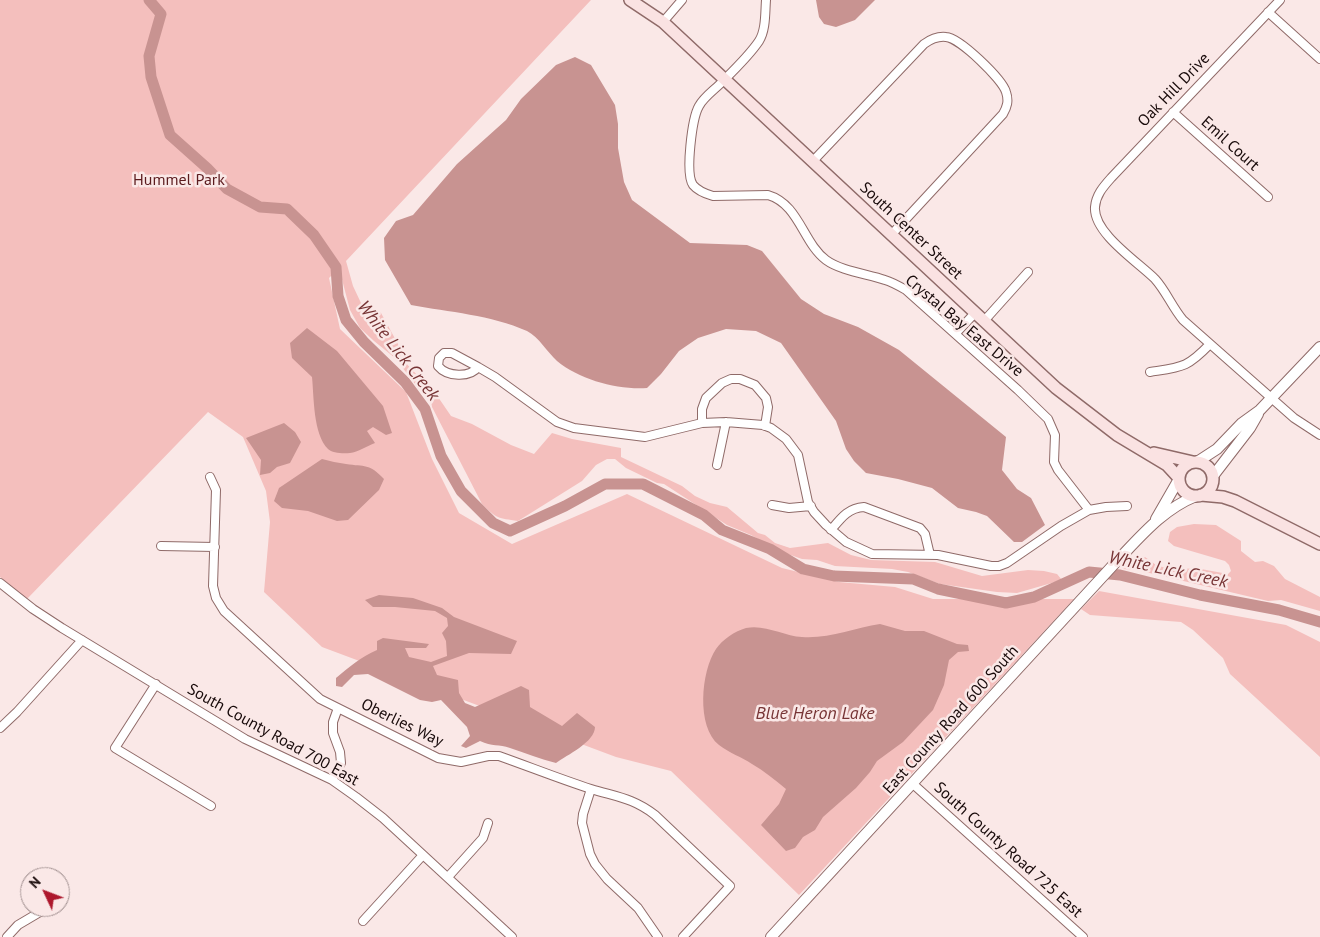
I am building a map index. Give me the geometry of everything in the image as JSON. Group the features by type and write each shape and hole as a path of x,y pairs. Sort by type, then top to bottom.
{"main road":[{"name":"South Center Street","path":"630,0 663,22 1056,388 1091,416 1167,465 1179,479"},
{"name":"South Center Street","path":"643,0 657,11 663,22"},
{"name":"South Center Street","path":"1147,451 1195,462"},
{"path":"1235,501 1213,478 1208,466 1195,462 1184,468 1179,479 1183,490 1189,494 1223,497 1235,501 1320,544"},
{"path":"1199,495 1210,489 1213,478"}],"street":[{"path":"663,22 682,0"},
{"name":"Crystal Bay East Drive","path":"766,0 764,26 760,39 699,105 696,114 689,168 693,184 706,194 713,196 768,195 775,197 788,208 818,252 827,261 887,280 906,290 956,333 1048,419 1055,435 1054,462 1089,510"},
{"name":"Oak Hill Drive","path":"1210,344 1177,313 1154,278 1104,232 1095,214 1096,204 1101,189 1280,0"},
{"path":"1268,12 1320,59"},
{"path":"814,161 917,50 932,39 947,37 955,39 982,64 1004,86 1007,93 1007,106 1003,114 892,234"},
{"name":"Emil Court","path":"1173,112 1268,197"},
{"path":"984,321 1028,272"},
{"path":"956,333 975,313"},
{"path":"1150,372 1179,368 1190,363 1210,344 1300,423 1320,435"},
{"path":"1195,462 1217,449 1242,423 1260,410 1320,347"},
{"path":"478,367 473,373 448,373 438,366 439,358 444,353 452,353 478,367 565,426 644,437 702,423 726,422 765,426 786,439 798,455 808,502 830,530 846,542 872,554 946,556 999,566 1008,563 1061,526 1089,510 1106,506 1127,506"},
{"path":"702,423 702,409 706,398 727,380 740,379 755,385 766,398 768,407 765,426"},
{"path":"1213,478 1250,428 1260,410"},
{"path":"717,465 726,422"},
{"name":"Oberlies Way","path":"210,477 216,490 213,586 216,598 224,610 320,699 438,758 461,762 488,756 499,756 591,789 628,798 644,806 655,814 730,886 684,937"},
{"name":"East County Road 600 South","path":"1153,524 1179,479"},
{"name":"East County Road 600 South","path":"771,937 1116,562 1153,524 1180,503 1199,495"},
{"path":"772,505 789,508 810,506"},
{"path":"830,530 846,512 864,507 920,528 925,534 930,555"},
{"path":"162,546 215,547"},
{"name":"South County Road 700 East","path":"0,584 33,609 82,640 246,739 332,780 371,808 512,937"},
{"path":"0,728 18,712 82,640"},
{"path":"156,684 116,748 211,806"},
{"path":"332,780 340,763 340,752 333,733 333,722 338,708"},
{"name":"South County Road 725 East","path":"913,784 1083,937"},
{"path":"591,789 582,823 590,854 607,879 638,908 658,937"},
{"path":"448,877 483,838 488,822"},
{"path":"363,921 423,855"},
{"path":"7,937 18,925 32,917"}],"green space":[{"name":"Hummel Park","path":"0,0 591,0 346,261 353,286 361,303 381,313 398,344 401,358 438,397 451,416 534,454 552,433 572,439 621,448 621,457 682,486 695,496 710,503 727,507 758,533 765,535 775,543 790,548 828,543 851,555 871,560 935,562 982,576 1028,570 1044,571 1057,574 1062,580 1017,593 997,592 940,584 908,572 892,569 835,566 817,560 802,559 779,551 751,535 727,525 664,484 657,483 626,468 615,459 607,459 596,465 582,481 518,521 498,517 482,504 432,407 431,400 416,385 395,358 360,328 350,310 339,268 329,278 340,329 406,392 432,459 459,513 512,544 627,494 782,568 839,582 895,587 933,599 1074,599 799,895 671,771 616,757 322,647 264,592 270,522 266,491 243,437 208,412 27,599 0,577"},
{"path":"1194,524 1216,525 1241,541 1241,551 1255,562 1263,561 1274,566 1285,579 1320,597 1320,611 1281,600 1268,601 1137,570 1123,569 1135,557 1145,557 1156,565 1166,568 1201,569 1228,574 1231,571 1225,561 1174,546 1168,541 1170,532 1177,527"},
{"path":"1099,591 1286,625 1320,642 1320,757 1230,674 1223,658 1193,630 1181,622 1090,615 1081,609"}],"water":[{"path":"816,0 875,0 855,20 836,27 824,24 819,17"},
{"path":"575,57 591,65 615,105 618,124 618,148 624,182 632,200 690,243 747,245 762,251 801,299 824,314 858,327 899,350 1006,437 1002,470 1017,489 1031,498 1045,525 1022,542 1014,542 987,516 958,508 932,488 866,473 854,461 846,449 836,421 781,343 756,331 726,329 698,338 679,351 647,388 636,388 612,385 577,374 557,361 527,331 499,321 411,305 385,260 384,238 396,221 413,215 457,164 506,120 521,99 556,65"},
{"path":"307,328 337,351 383,406 392,433 386,435 373,427 367,431 375,443 350,453 338,453 328,449 319,434 317,425 312,377 292,358 290,343"},
{"path":"284,423 295,432 301,442 290,463 277,467 270,473 260,475 261,460 246,438"},
{"path":"322,459 370,468 384,479 379,490 348,520 337,521 308,511 282,508 274,501 279,488"},
{"path":"379,595 413,598 442,608 454,617 517,641 511,654 469,653 433,666 437,675 458,680 459,693 465,703 475,707 521,686 529,690 530,707 562,726 577,713 595,727 594,733 580,748 556,763 480,741 466,748 461,746 470,736 467,727 441,700 432,702 420,700 368,674 354,675 342,687 336,686 336,678 360,659 377,650 377,641 383,638 429,644 426,648 405,648 409,657 431,662 447,656 446,641 442,633 448,626 447,618 435,611 373,607 365,600"},
{"name":"Blue Heron Lake","path":"880,624 905,631 924,631 957,644 968,645 969,651 958,652 949,660 944,685 933,710 903,742 877,761 856,788 823,817 815,830 803,837 795,848 786,851 761,825 779,804 786,789 744,759 719,745 712,737 707,726 703,698 704,684 711,659 716,649 725,639 746,628 753,627 795,636 812,637 832,635"}],"waterway":[{"name":"White Lick Creek","path":"149,0 161,14 149,56 151,77 170,135 227,189 260,207 287,209 314,235 336,267 338,296 346,320 364,342 405,382 425,409 441,456 461,491 493,523 510,531 565,506 605,484 643,484 704,515 722,530 770,549 803,569 834,576 913,579 938,589 1006,603 1034,597 1089,572 1120,575 1200,595 1279,610 1320,622"}]}
